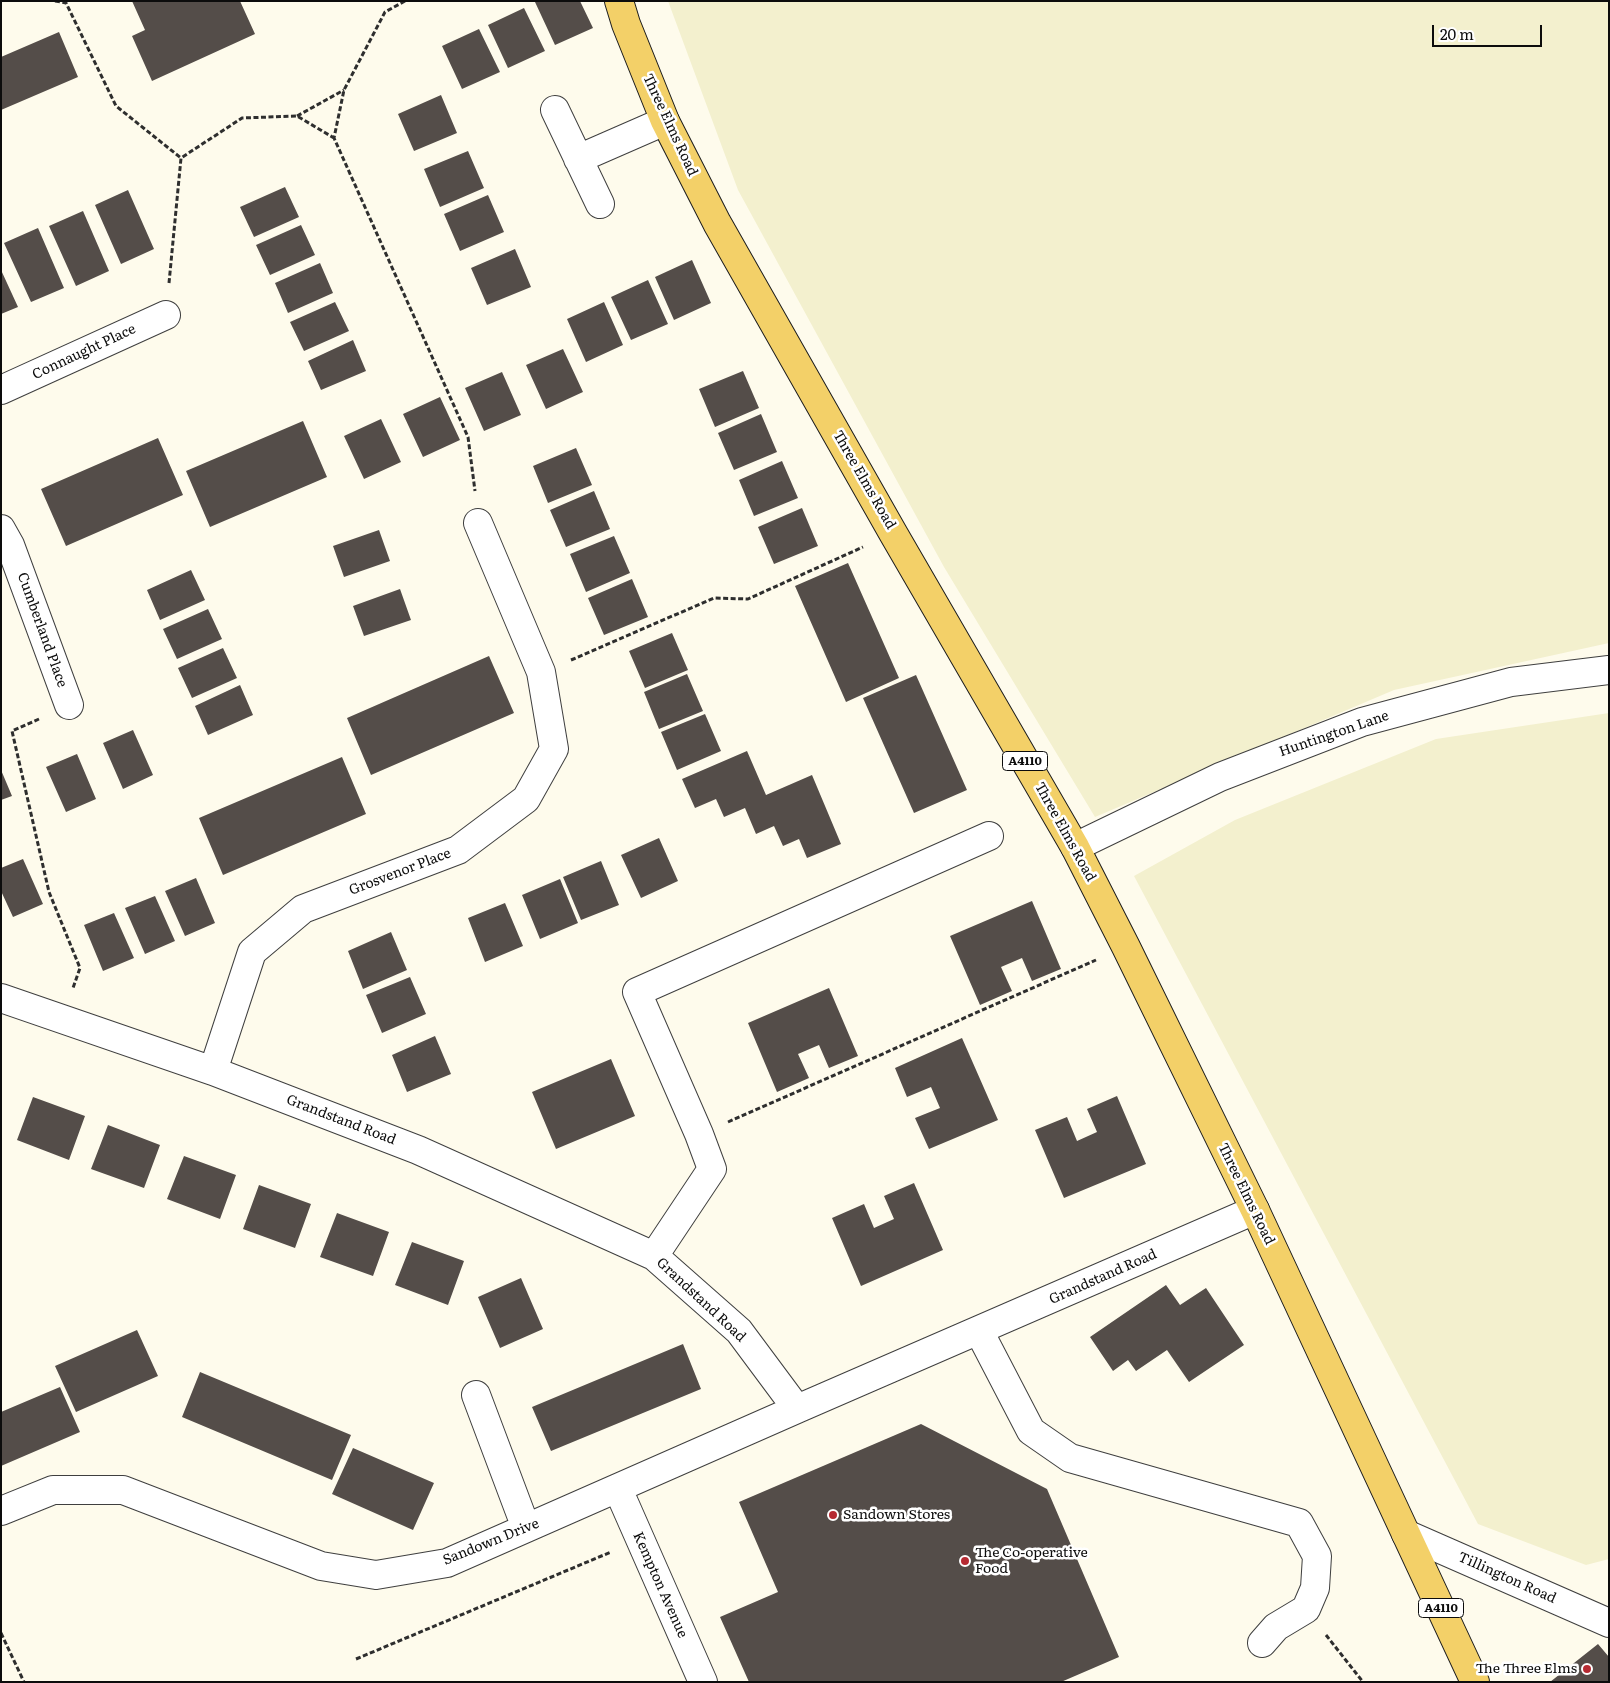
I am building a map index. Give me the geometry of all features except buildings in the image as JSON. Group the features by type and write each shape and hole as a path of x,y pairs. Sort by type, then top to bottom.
{"main road":[{"name":"Three Elms Road","path":"619,1 626,24 665,120 717,223 893,533 1075,847 1126,947 1255,1210 1475,1682"}],"street":[{"path":"555,110 600,204"},
{"path":"578,159 665,120"},
{"name":"Connaught Place","path":"1,390 166,314"},
{"name":"Grosvenor Place","path":"213,1071 252,952 303,909 458,850 526,799 554,749 541,672 478,523"},
{"name":"Cumberland Place","path":"1,528 10,545 69,705"},
{"name":"Huntington Lane","path":"1075,847 1220,777 1362,722 1512,682 1609,670"},
{"path":"654,1256 712,1169 699,1134 637,992 989,836"},
{"name":"Grandstand Road","path":"1,998 213,1071 418,1150 654,1256 739,1331 797,1410 1255,1210"},
{"path":"979,1331 1031,1431 1070,1458 1299,1523 1317,1556 1315,1588 1306,1609 1276,1627 1262,1643"},
{"path":"476,1395 526,1528"},
{"name":"Sandown Drive","path":"1,1511 54,1490 123,1490 322,1566 376,1575 447,1563 797,1410"},
{"name":"Kempton Avenue","path":"618,1489 703,1682"},
{"name":"Tillington Road","path":"1406,1534 1609,1623"}],"path":[{"path":"56,1 66,3 116,106 180,158"},
{"path":"334,138 344,90 385,12 405,1"},
{"path":"180,158 242,118 297,116 344,90"},
{"path":"297,116 334,138 468,437 478,523"},
{"path":"166,314 180,158"},
{"path":"541,672 714,598 748,598 893,533"},
{"path":"62,1019 80,968 49,892 12,731 69,705"},
{"path":"699,1134 1126,947"},
{"path":"356,1659 640,1540"},
{"path":"1306,1609 1363,1682"},
{"path":"1,1633 24,1682"}],"shaded area":[{"path":"668,1 1609,1 1609,643 1394,690 1095,817 944,567 738,190"},
{"path":"1609,713 1609,1559 1586,1565 1478,1524 1134,876 1235,820 1436,739"}],"place":[{"name":"Sandown Stores","path":"833,1515"},
{"name":"The Co-operative Food","path":"965,1561"},
{"name":"The Three Elms","path":"1587,1669"}]}
